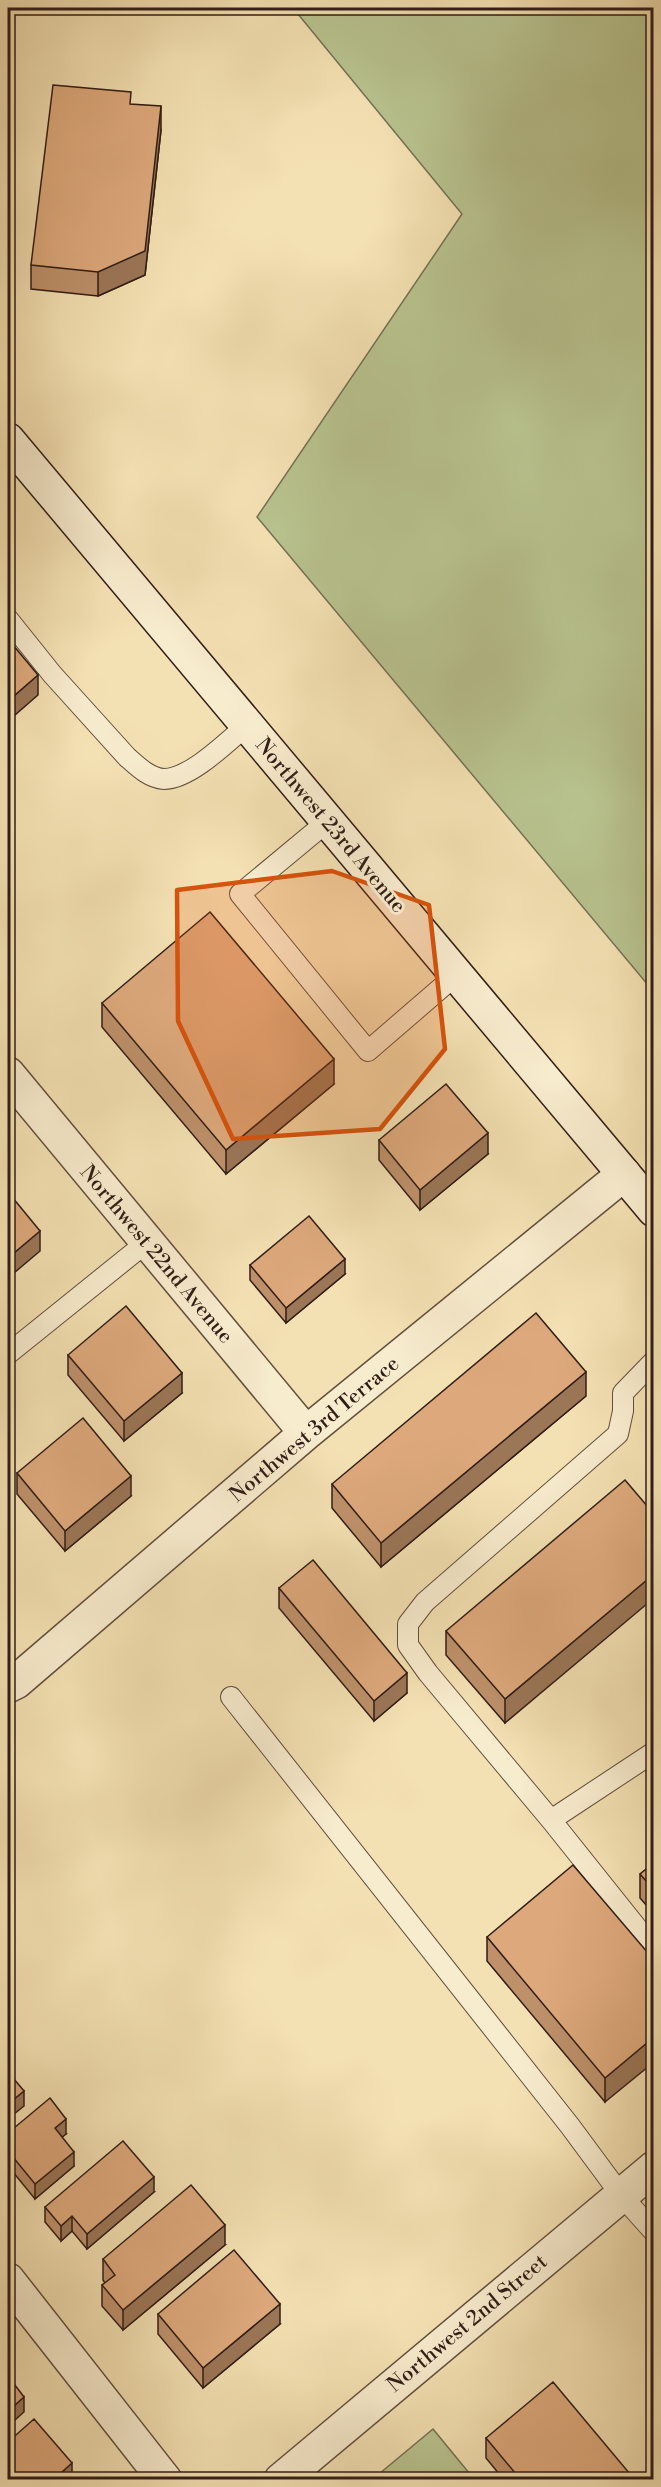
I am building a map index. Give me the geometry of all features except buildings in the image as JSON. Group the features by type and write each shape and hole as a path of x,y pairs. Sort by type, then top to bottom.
{"street":[{"name":"Northwest 23rd Avenue","path":"8,440 654,1210"},
{"name":"Northwest 22nd Avenue","path":"8,1074 306,1433"},
{"name":"Northwest 3rd Terrace","path":"8,1686 16,1682 306,1433 624,1174"},
{"name":"Northwest 2nd Street","path":"281,2480 654,2168"},
{"path":"8,2280 165,2480"}],"lane":[{"path":"8,619 52,674 127,757 140,769 154,776 163,779 188,771 247,725"},
{"path":"328,821 240,894 368,1051 456,975"},
{"path":"8,1354 147,1242"},
{"path":"654,1361 623,1393 623,1411 618,1434 425,1602 408,1624 408,1645 428,1673 551,1820 654,1949"},
{"path":"231,1697 570,2126 621,2194 654,2232"},
{"path":"551,1820 654,1752"}],"highlighted area":[{"path":"332,871 429,905 445,1049 380,1129 233,1139 178,1021 177,890"}],"green space":[{"path":"293,8 653,8 653,991 257,517 462,214"},
{"path":"433,2429 474,2479 373,2479"}]}
